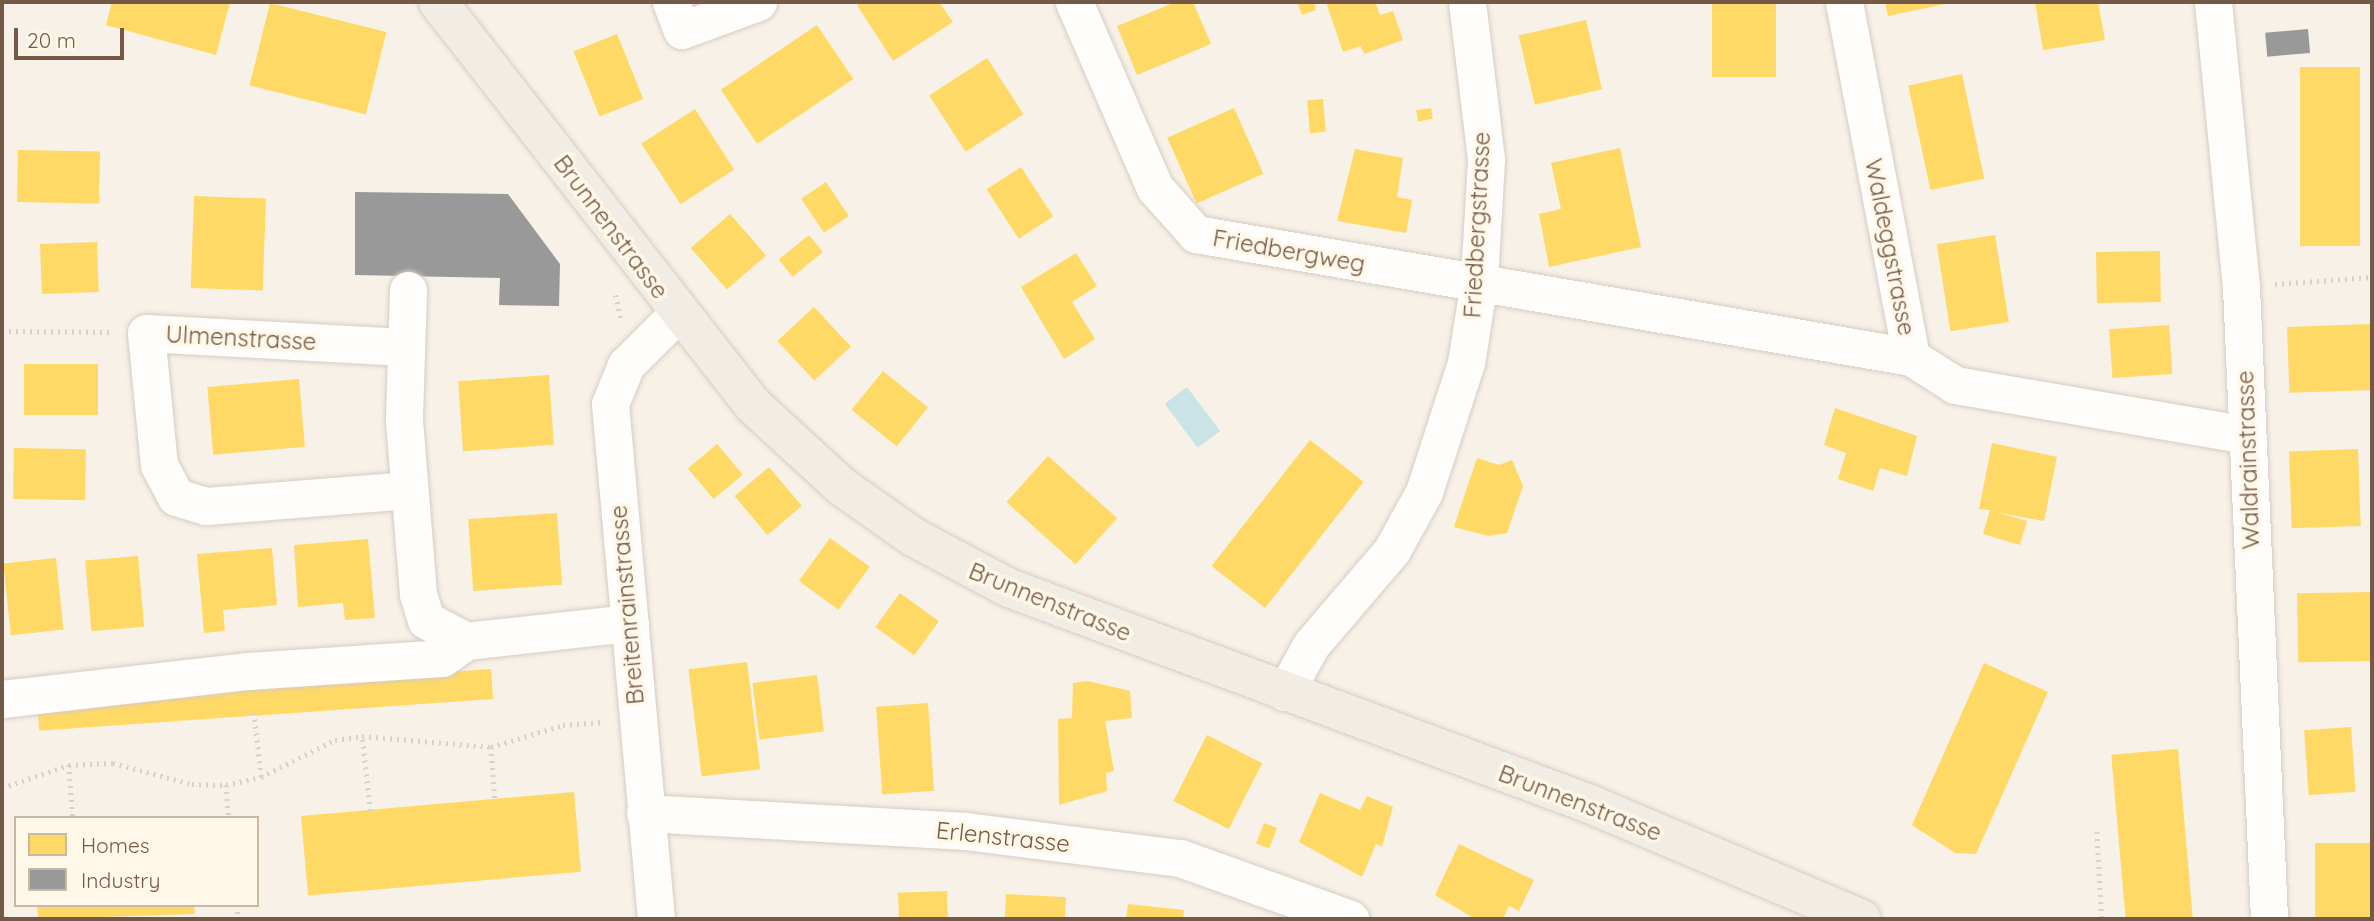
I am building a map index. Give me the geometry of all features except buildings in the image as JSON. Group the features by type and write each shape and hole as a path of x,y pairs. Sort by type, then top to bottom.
{"main road":[{"name":"Brunnenstrasse","path":"438,2 677,314 801,452 924,544 1009,588 1587,803 1861,919"}],"street":[{"path":"671,2 682,30 758,2"},
{"name":"Friedbergweg","path":"1074,2 1154,188 1181,224 1219,243 1479,281 1911,357"},
{"name":"Friedbergstrasse","path":"1285,692 1311,645 1392,550 1424,492 1466,363 1479,281 1486,159 1467,2"},
{"name":"Waldeggstrasse","path":"1844,2 1911,357 1955,384 2246,435"},
{"name":"Waldrainstrasse","path":"2213,2 2241,287 2269,919"},
{"path":"408,289 404,347 409,490 421,608 436,630 466,640 630,623"},
{"name":"Breitenrainstrasse","path":"656,919 611,404 626,365 677,314"},
{"name":"Ulmenstrasse","path":"404,347 146,332 159,465 176,497 206,506 409,490"},
{"path":"2,699 248,671 442,658 466,640"},
{"name":"Erlenstrasse","path":"645,813 965,831 1180,858 1350,919"}],"path":[{"path":"2291,283 2372,276"},
{"path":"2,331 146,332"},
{"path":"248,671 261,777"},
{"path":"2,788 69,765 113,763 192,784 226,785 261,777 335,740 362,736 491,747 563,725 611,722"},
{"path":"362,736 370,811"},
{"path":"491,747 495,799"},
{"path":"69,765 73,816"},
{"path":"226,785 229,816"},
{"path":"2097,832 2102,919"}],"water":[{"path":"1187,387 1220,431 1198,448 1165,404"}]}
